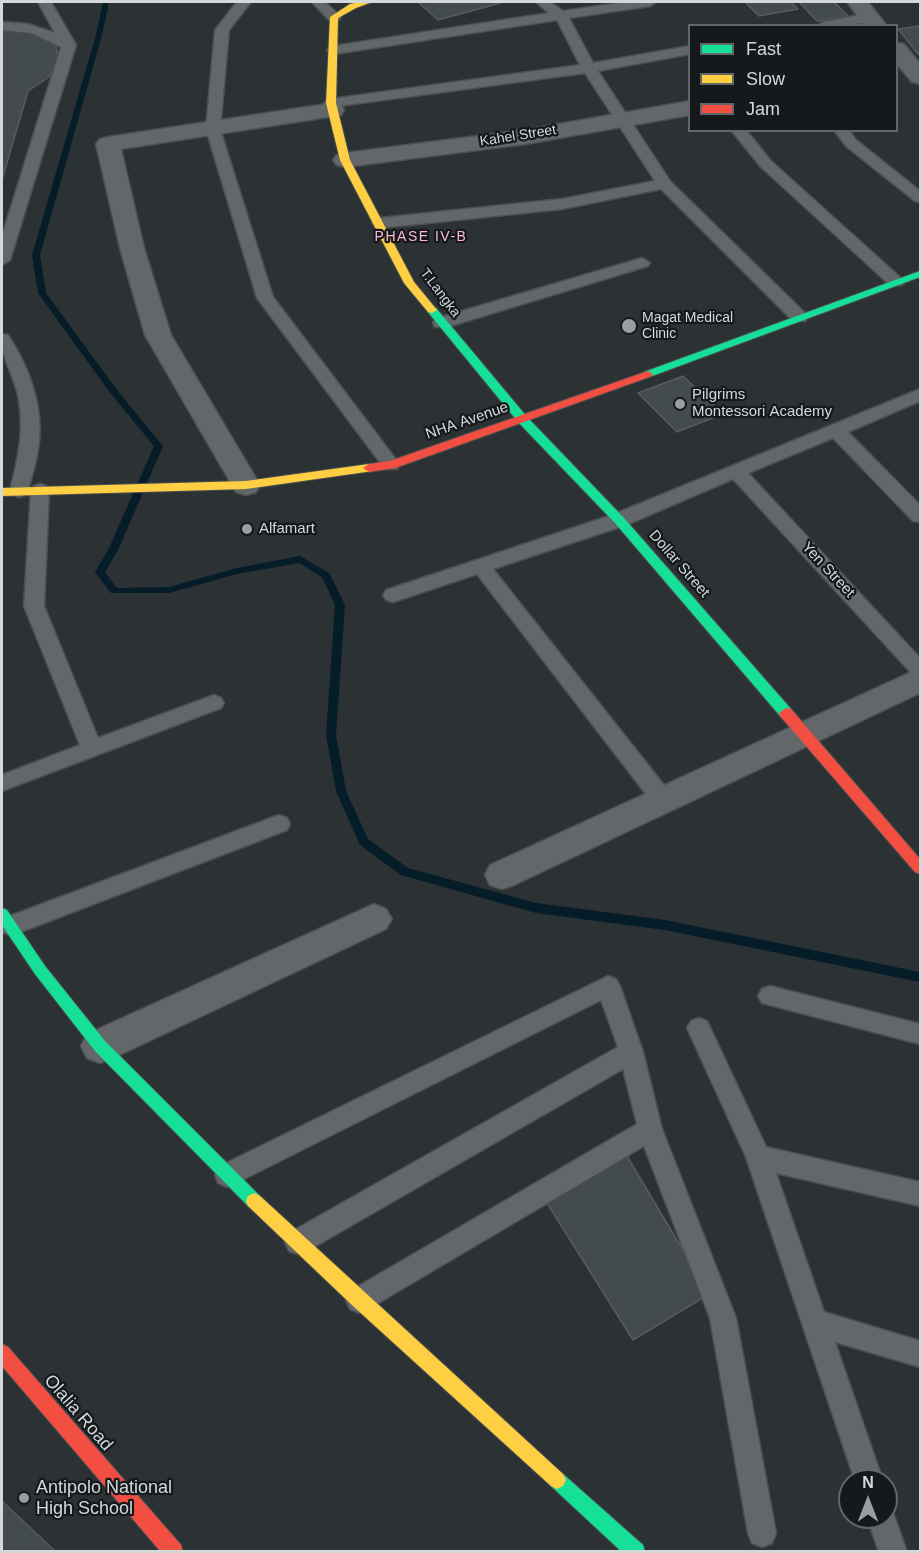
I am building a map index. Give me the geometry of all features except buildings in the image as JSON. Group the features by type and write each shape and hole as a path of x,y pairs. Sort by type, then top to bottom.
{"street":[{"path":"334,17 353,6 368,2"},
{"name":"T.Langka","path":"334,17 332,106 345,160 380,223 409,283 523,420"},
{"path":"246,485 158,335 132,248 108,144 213,129 332,106"},
{"name":"Kahel Street","path":"345,160 525,136 688,108"},
{"name":"NHA Avenue","path":"10,492 246,485 391,465 523,420 921,274"},
{"name":"Dollar Street","path":"523,420 618,520 921,868"},
{"path":"502,875 921,680"},
{"path":"100,1046 374,919"},
{"path":"6,920 40,970 100,1046 227,1175 359,1300 636,1551"},
{"name":"Olalia Road","path":"2,1353 174,1551"}],"lane":[{"path":"2,260 69,45 45,2"},
{"path":"244,2 222,30 213,129 265,298 391,465"},
{"path":"318,2 334,17"},
{"path":"542,2 561,16 589,68 664,184 799,317"},
{"path":"334,50 650,2"},
{"path":"831,24 868,15"},
{"path":"2,26 29,27 44,31 69,45"},
{"path":"332,106 589,68 688,50"},
{"path":"740,132 766,165 896,282"},
{"path":"843,132 851,143 921,198"},
{"path":"380,223 562,204 664,184"},
{"path":"441,323 642,263"},
{"path":"2,339 9,349 24,384 31,433 10,492"},
{"path":"393,595 618,520 921,395"},
{"path":"837,431 921,516"},
{"name":"Yen Street","path":"736,471 921,670"},
{"path":"40,490 34,606 92,750"},
{"path":"481,566 663,800"},
{"path":"2,783 214,702"},
{"path":"6,920 279,824"},
{"path":"227,1175 608,986 631,1052 650,1129 723,1318 762,1533"},
{"path":"770,996 921,1034"},
{"path":"699,1028 758,1157 865,1469"},
{"path":"298,1242 631,1052"},
{"path":"359,1300 650,1129"},
{"path":"758,1157 921,1194"},
{"path":"816,1323 921,1354"},
{"path":"885,1529 892,1551"}],"waterway":[{"path":"106,2 99,35 36,255 42,293 114,392 159,446 114,548 100,572 114,591 169,590 237,571 300,559 326,575 340,605 331,735 341,791 364,842 405,872 536,908 665,925 920,977"}],"traffic: fast":[{"path":"648,374 920,274"},
{"path":"432,310 523,420 619,520 786,713"},
{"path":"2,914 40,970 100,1046 254,1201"},
{"path":"557,1480 636,1552"}],"traffic: slow":[{"path":"368,2 353,6 334,17 331,103 345,160 409,283 432,310"},
{"path":"2,492 246,485 369,468"},
{"path":"254,1201 557,1480"}],"traffic: jam":[{"path":"369,468 391,465 648,374"},
{"path":"786,713 920,868"},
{"path":"2,1353 174,1552"}],"place":[{"name":"Magat Medical Clinic","path":"629,326"},
{"name":"Pilgrims Montessori Academy","path":"680,404"},
{"name":"Alfamart","path":"247,529"},
{"name":"Antipolo National High School","path":"24,1498"}],"district":[{"name":"PHASE IV-B","path":"421,237"}]}
